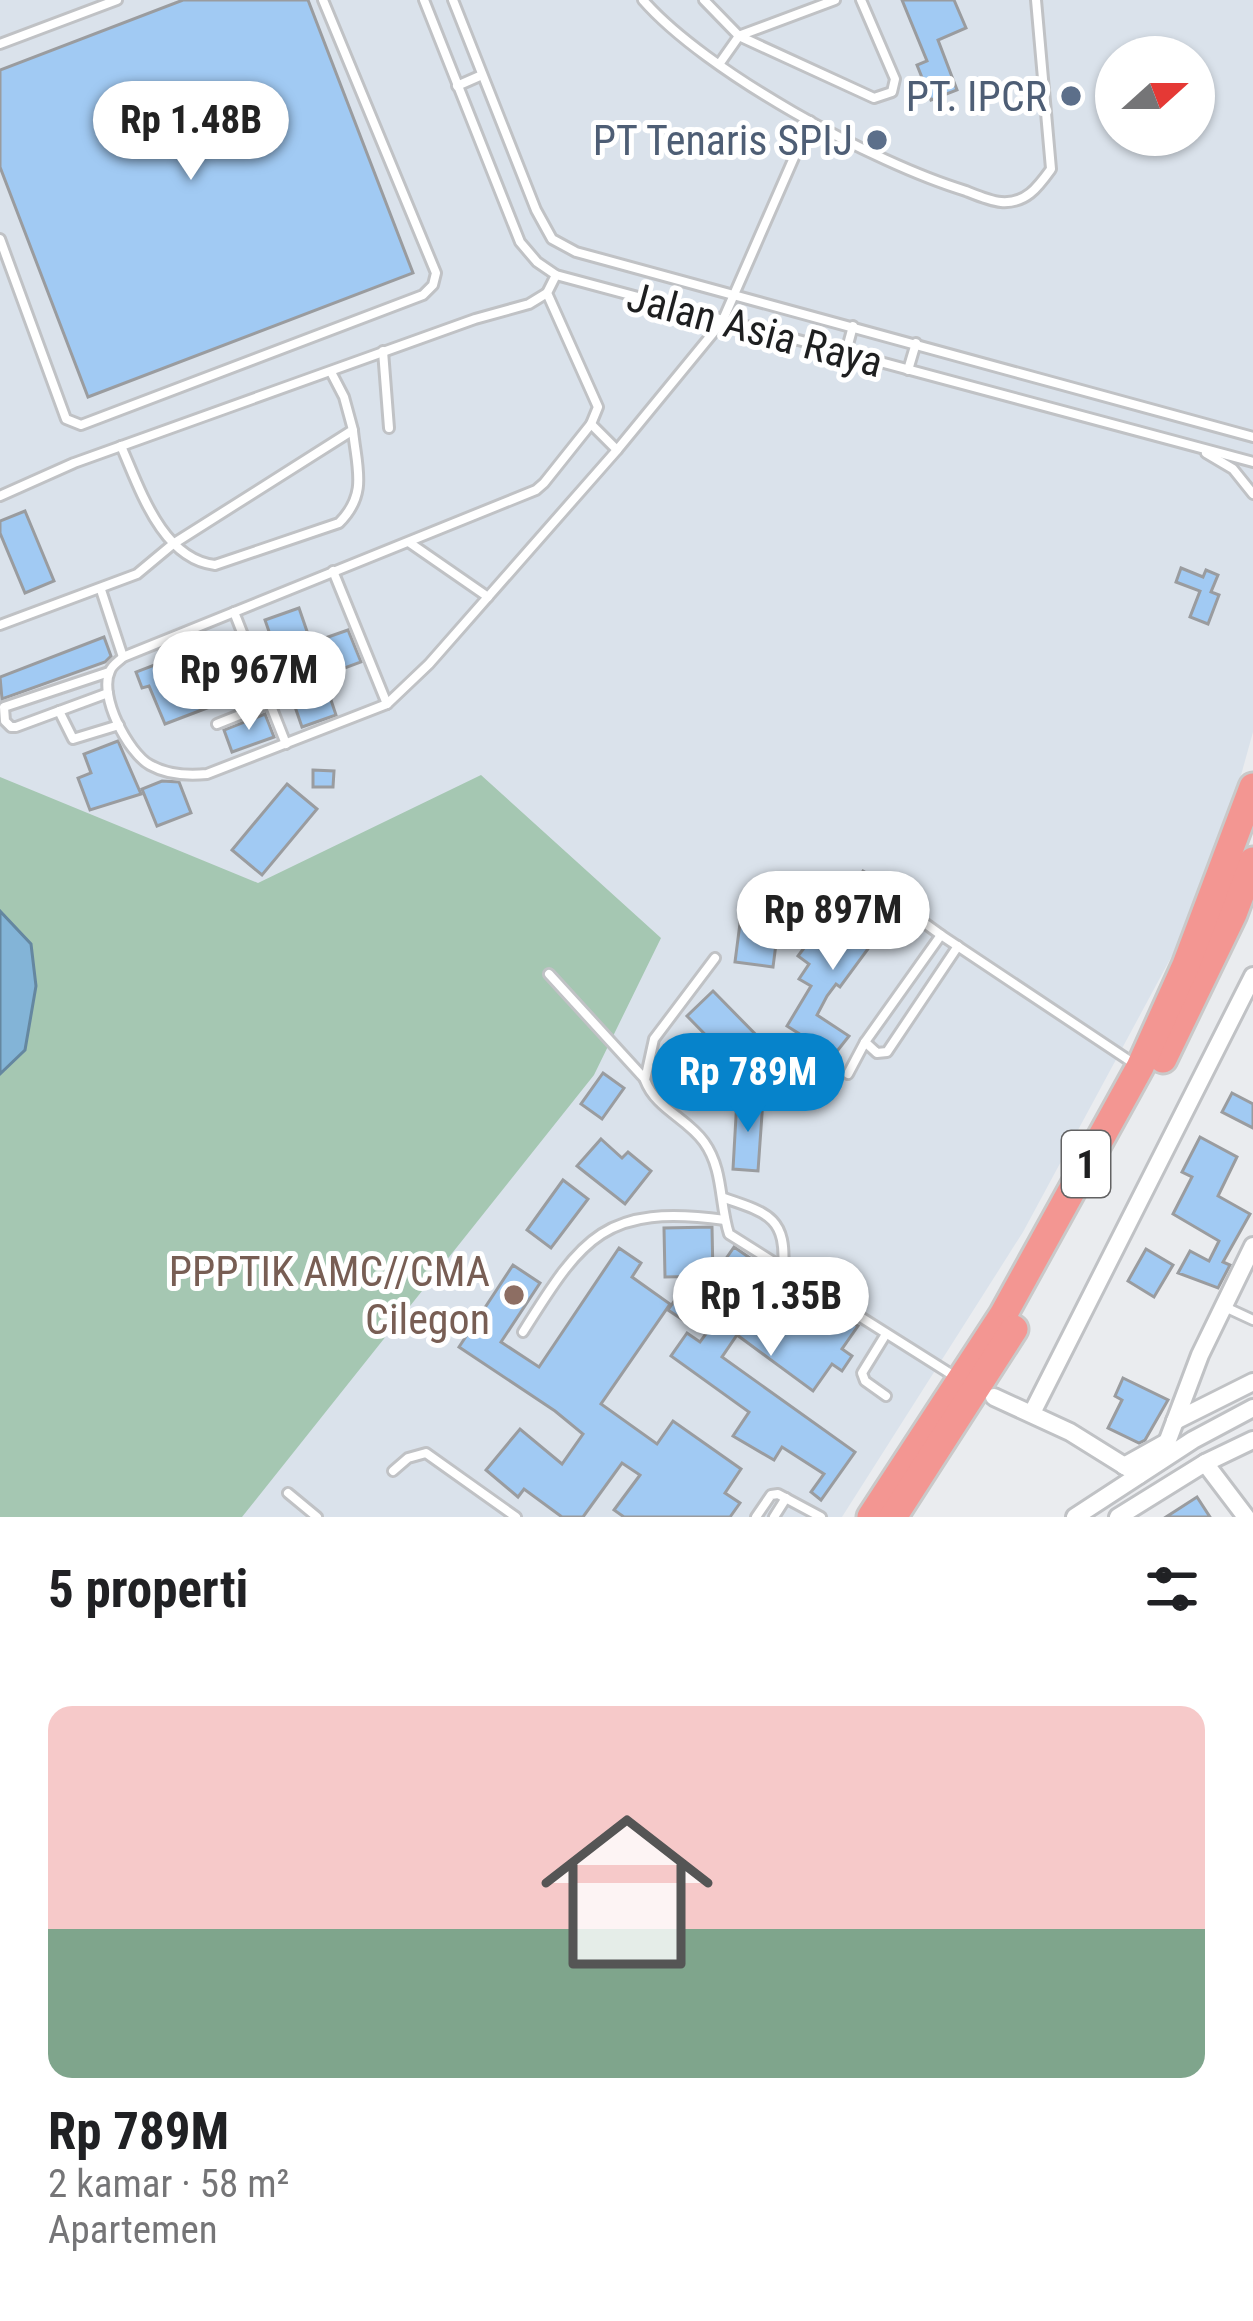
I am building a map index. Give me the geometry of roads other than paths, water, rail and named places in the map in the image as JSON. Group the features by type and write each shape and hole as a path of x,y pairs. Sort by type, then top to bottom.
{"highway":[{"name":"1","path":"871,1517 1003,1316 1140,1067 1186,965 1253,787"},
{"name":"1","path":"892,1517 1009,1339 1088,1201 1243,917 1253,861"}],"street":[{"path":"1032,1413 1253,976"},
{"path":"1160,1461 1253,1246"},
{"path":"1175,1421 1253,1382"},
{"path":"994,1397 1032,1413 1132,1471 1160,1461 1253,1408"},
{"path":"1118,1517 1205,1463 1253,1440"},
{"path":"1076,1517 1168,1442"},
{"path":"1205,1463 1246,1517"}],"lane":[{"path":"0,44 117,0"},
{"path":"0,239 66,419 81,425 423,295 436,273 323,0"},
{"path":"0,496 121,446 383,351 529,304 547,293 556,275 520,242 424,0"},
{"name":"Jalan Asia Raya","path":"453,0 536,210 552,239 576,252 1253,436"},
{"path":"643,0 664,24 810,121 933,181 1003,203 1031,196 1052,169 1036,0"},
{"path":"704,0 739,36 874,98 883,97 892,92 896,79 861,0"},
{"path":"720,63 739,36 835,0"},
{"path":"457,86 482,76"},
{"path":"109,672 107,693 134,753 149,765 187,776 207,774 387,704 617,450 722,322 810,121"},
{"name":"Jalan Asia Raya","path":"556,275 1253,462"},
{"path":"107,693 11,727 2,708 109,672 123,657 536,490 591,424 598,407 547,293"},
{"path":"846,352 853,326"},
{"path":"908,370 916,343"},
{"path":"383,351 389,428"},
{"path":"121,446 141,492 173,544 201,563 215,565 339,523 359,496 353,430 332,372"},
{"path":"591,424 617,450"},
{"path":"0,625 152,565 173,544 353,430"},
{"path":"1193,446 1233,469 1253,494"},
{"path":"409,542 488,597"},
{"path":"333,571 387,704"},
{"path":"100,589 123,657"},
{"path":"234,612 286,743"},
{"path":"217,724 270,703"},
{"path":"59,711 73,739 119,725"},
{"path":"894,901 1140,1067"},
{"path":"848,1074 865,1042 941,935"},
{"path":"865,1042 877,1053 887,1052 958,946"},
{"path":"645,1080 654,1040 715,958"},
{"path":"549,974 664,1106 702,1139 724,1198 729,1234 958,1379"},
{"path":"724,1198 772,1217 785,1245 783,1270"},
{"path":"524,1332 566,1264 602,1232 646,1216 724,1220"},
{"path":"1224,1306 1253,1320"},
{"path":"886,1334 862,1373 865,1381 886,1396"},
{"path":"393,1472 408,1458 426,1453 516,1517"},
{"path":"288,1493 317,1517"},
{"path":"756,1517 771,1495 821,1517"},
{"path":"774,1517 786,1498"}],"water":[{"path":"0,911 31,944 36,986 25,1050 0,1074"}],"place":[{"name":"PT. IPCR","path":"1071,96"},
{"name":"PT Tenaris SPIJ","path":"877,140"},
{"name":"PPPTIK AMC//CMA Cilegon","path":"514,1295"}]}
